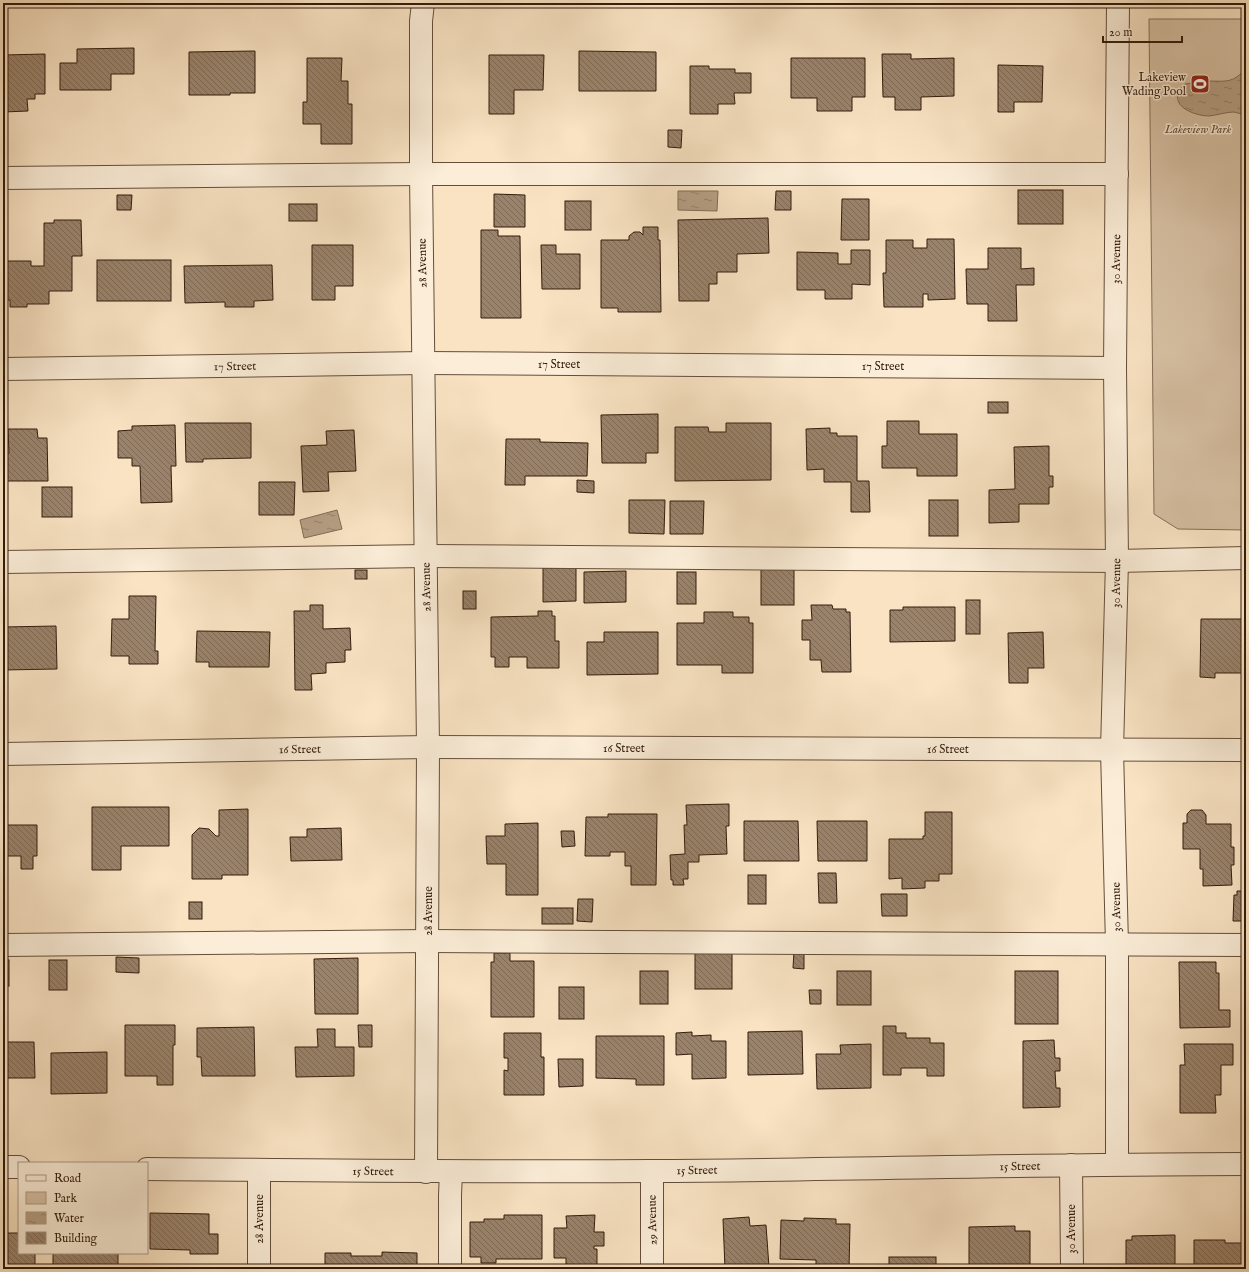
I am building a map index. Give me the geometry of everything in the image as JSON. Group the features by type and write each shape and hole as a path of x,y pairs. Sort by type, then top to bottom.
{"street":[{"name":"28 Avenue","path":"423,3 421,21 421,174 428,747 426,1172"},
{"name":"30 Avenue","path":"1117,1164 1117,944 1112,750 1117,561 1116,368 1118,3"},
{"path":"3,178 421,174 1117,174"},
{"name":"17 Street","path":"3,369 424,363 1116,368"},
{"path":"3,562 426,556 1117,561 1246,558"},
{"name":"16 Street","path":"3,754 428,747 1246,750"},
{"path":"3,945 428,941 1246,945"},
{"name":"15 Street","path":"148,1169 451,1172 652,1171 1117,1164 1246,1164"},
{"name":"30 Avenue","path":"1071,1165 1072,1269"},
{"path":"3,1167 18,1168"},
{"name":"28 Avenue","path":"259,1170 259,1269"},
{"name":"29 Avenue","path":"652,1171 652,1269"},
{"path":"450,1269 451,1172"}],"green space":[{"name":"Lakeview Park","path":"1149,19 1246,19 1246,530 1178,529 1154,514"}],"water":[{"path":"1246,68 1246,116 1234,112 1228,112 1204,116 1186,110 1179,102 1179,91 1185,84 1233,79"},
{"path":"678,191 718,191 717,211 678,210"},
{"path":"337,510 342,529 304,538 300,520"}],"building":[{"path":"134,48 134,74 111,74 111,90 60,90 60,63 77,63 77,49"},
{"path":"255,51 255,93 230,93 230,95 189,95 189,52"},
{"path":"579,51 656,52 656,91 579,91"},
{"path":"45,54 45,94 35,94 35,99 27,99 28,111 3,112 3,55"},
{"path":"882,54 911,54 911,59 954,58 954,96 921,97 921,110 895,110 895,97 883,97"},
{"path":"489,55 544,55 543,90 514,90 514,114 489,114"},
{"path":"307,58 342,58 341,81 348,81 348,104 352,104 352,144 321,144 321,124 303,124 303,102 307,102"},
{"path":"791,58 865,58 865,97 852,97 852,111 817,111 817,98 791,98"},
{"path":"998,65 1043,66 1042,102 1014,102 1014,112 998,112"},
{"path":"690,66 709,66 709,69 735,69 735,73 751,73 751,93 734,93 735,104 718,104 718,114 690,114"},
{"path":"668,130 682,130 681,148 668,147"},
{"path":"1018,190 1063,190 1063,224 1018,224"},
{"path":"776,191 791,191 791,210 775,210"},
{"path":"494,194 525,195 525,227 494,227"},
{"path":"117,195 132,195 131,210 117,210"},
{"path":"842,199 869,199 869,240 841,240"},
{"path":"565,201 591,201 591,230 565,230"},
{"path":"289,204 317,204 317,221 289,221"},
{"path":"768,218 769,253 737,254 737,272 717,272 717,284 709,284 709,301 679,301 678,220"},
{"path":"54,220 81,220 82,256 72,256 72,291 49,291 49,304 27,304 27,307 10,307 10,300 7,300 6,261 31,261 31,266 44,266 44,223 54,223"},
{"path":"643,227 658,227 658,240 660,240 661,312 618,312 618,308 601,308 601,240 629,240 629,236 634,232 640,232 643,235"},
{"path":"481,230 498,230 498,236 520,236 521,318 481,318"},
{"path":"927,239 954,239 955,299 928,300 928,294 923,294 923,307 884,307 883,273 886,273 886,240 913,240 913,248 927,248"},
{"path":"312,245 353,245 353,286 335,286 335,300 312,300"},
{"path":"541,245 556,245 556,254 580,254 580,289 542,289"},
{"path":"988,248 1021,248 1021,269 1034,268 1034,285 1016,285 1017,321 988,321 988,304 967,304 966,269 988,269"},
{"path":"851,250 870,250 870,285 852,284 852,299 825,299 825,290 797,290 797,252 838,253 838,264 851,264"},
{"path":"97,260 171,260 171,301 97,301"},
{"path":"272,265 273,300 254,301 254,307 225,307 225,302 185,303 184,266"},
{"path":"988,402 1008,402 1008,413 988,413"},
{"path":"658,414 658,453 646,453 646,463 602,463 601,415"},
{"path":"887,421 919,421 919,434 957,434 957,476 917,476 917,468 882,468 882,446 887,446"},
{"path":"185,423 251,423 251,458 203,459 203,462 186,462"},
{"path":"726,423 771,423 771,480 675,481 675,427 708,427 709,432 726,432"},
{"path":"175,425 176,466 171,466 172,502 141,503 140,466 132,466 132,458 118,458 118,431 132,430 132,426"},
{"path":"830,428 830,433 837,433 837,436 857,436 857,481 869,481 870,512 851,512 851,482 824,482 824,469 807,470 806,429"},
{"path":"8,429 37,429 38,438 47,438 48,481 7,481 7,474 5,474 4,453 9,453"},
{"path":"354,430 356,471 328,472 329,491 303,492 301,446 327,445 326,431"},
{"path":"506,439 540,439 540,442 588,443 587,476 525,476 525,485 505,485"},
{"path":"1049,446 1049,476 1053,476 1053,487 1049,487 1049,504 1019,504 1019,522 989,523 989,490 1015,489 1014,447"},
{"path":"577,480 594,481 594,493 577,492"},
{"path":"259,482 295,482 294,515 259,515"},
{"path":"42,487 72,487 72,517 42,517"},
{"path":"629,500 665,500 664,534 629,533"},
{"path":"929,500 958,500 958,536 929,536"},
{"path":"670,501 704,501 703,534 670,534"},
{"path":"543,568 576,568 576,601 543,602"},
{"path":"761,569 794,569 794,605 761,605"},
{"path":"355,570 367,570 367,579 355,579"},
{"path":"626,571 626,602 584,603 584,572"},
{"path":"677,572 696,572 696,604 677,604"},
{"path":"463,591 476,591 476,609 463,609"},
{"path":"129,596 156,596 155,651 158,651 158,664 129,664 129,656 111,656 112,619 129,619"},
{"path":"966,600 980,600 980,634 966,634"},
{"path":"310,605 323,605 323,629 350,628 351,650 345,650 345,662 326,663 326,673 311,674 312,690 295,690 294,611 310,611"},
{"path":"811,605 832,605 833,609 846,609 846,612 850,612 851,672 822,672 821,660 810,660 810,640 802,640 802,620 812,620"},
{"path":"903,607 955,607 955,641 890,642 890,610 903,610"},
{"path":"538,611 552,611 552,616 555,616 555,641 559,641 559,668 527,668 527,657 509,657 509,667 495,667 495,657 491,657 491,617 538,616"},
{"path":"704,612 733,612 733,617 749,617 749,623 753,623 753,673 722,673 722,665 677,665 677,623 704,623"},
{"path":"1201,619 1245,619 1244,673 1215,673 1215,678 1200,677"},
{"path":"56,626 57,669 3,670 3,627"},
{"path":"197,631 270,632 269,667 209,667 209,662 196,662"},
{"path":"604,632 658,632 658,674 587,675 587,642 604,642"},
{"path":"1043,632 1044,668 1028,668 1028,683 1009,683 1008,633"},
{"path":"729,804 729,826 726,826 727,854 699,855 699,862 688,862 688,879 683,879 684,885 673,885 673,880 671,880 670,855 685,854 684,825 687,825 686,805"},
{"path":"92,807 169,807 169,846 121,846 121,870 92,870"},
{"path":"248,809 248,875 222,875 222,879 192,879 192,835 199,828 209,829 216,836 219,836 219,810"},
{"path":"1191,810 1202,810 1206,815 1206,824 1231,824 1231,847 1234,847 1234,865 1231,865 1232,885 1203,886 1203,869 1200,869 1200,849 1183,849 1183,823 1187,823 1187,814"},
{"path":"925,812 952,812 952,874 939,874 939,881 925,881 925,888 902,889 902,878 889,879 889,839 923,839 923,836 925,836"},
{"path":"608,814 657,814 656,885 631,885 631,866 625,866 625,852 610,852 610,856 585,856 586,817 608,817"},
{"path":"744,821 798,821 799,861 744,861"},
{"path":"817,821 867,821 867,861 818,861"},
{"path":"538,823 538,895 506,895 506,864 487,864 486,836 505,836 505,824"},
{"path":"3,825 37,825 37,856 33,856 33,869 21,869 21,856 3,856"},
{"path":"341,828 342,860 291,861 290,837 307,837 307,829"},
{"path":"561,831 574,831 575,846 562,847"},
{"path":"818,873 836,873 837,903 819,903"},
{"path":"748,875 766,875 766,904 748,904"},
{"path":"1237,891 1246,891 1246,921 1233,921 1234,895 1237,895"},
{"path":"881,894 907,894 907,916 882,916"},
{"path":"578,899 593,899 592,922 577,921"},
{"path":"189,902 202,902 202,919 189,919"},
{"path":"542,908 573,908 573,924 542,924"},
{"path":"794,951 804,951 804,969 793,968"},
{"path":"695,952 732,952 732,989 695,989"},
{"path":"494,953 510,953 510,961 534,961 534,1017 491,1017 491,962 494,962"},
{"path":"116,957 139,958 139,973 116,972"},
{"path":"358,958 358,1014 315,1014 314,959"},
{"path":"3,960 9,960 9,986 3,986"},
{"path":"49,960 67,960 67,990 49,990"},
{"path":"1179,962 1216,962 1216,973 1219,973 1219,1010 1230,1010 1230,1027 1180,1028"},
{"path":"640,971 668,971 668,1004 640,1004"},
{"path":"837,971 871,971 871,1005 837,1005"},
{"path":"1015,971 1058,971 1058,1024 1015,1024"},
{"path":"559,987 584,987 584,1019 559,1019"},
{"path":"809,990 821,990 821,1004 810,1004"},
{"path":"125,1025 175,1025 175,1045 173,1045 173,1085 157,1085 157,1076 125,1076"},
{"path":"358,1025 372,1025 372,1047 359,1047"},
{"path":"883,1026 896,1026 896,1033 906,1033 906,1038 930,1038 930,1043 944,1043 944,1076 927,1076 927,1068 901,1068 901,1075 883,1075"},
{"path":"254,1027 255,1076 202,1076 201,1057 197,1057 197,1028"},
{"path":"317,1029 335,1029 335,1047 354,1047 354,1076 296,1077 295,1047 318,1047"},
{"path":"802,1031 803,1074 748,1075 748,1032"},
{"path":"692,1032 692,1036 711,1035 711,1041 726,1041 726,1078 692,1079 692,1054 676,1055 676,1033"},
{"path":"504,1033 541,1033 541,1057 544,1057 544,1095 504,1095 504,1070 508,1071 508,1058 504,1058"},
{"path":"596,1036 664,1036 664,1085 636,1085 636,1079 596,1078"},
{"path":"1054,1040 1055,1058 1060,1058 1060,1071 1055,1071 1056,1088 1060,1088 1060,1107 1023,1108 1023,1041"},
{"path":"3,1042 34,1042 35,1078 3,1078"},
{"path":"871,1044 871,1088 817,1089 816,1054 841,1054 840,1045"},
{"path":"1184,1044 1233,1044 1233,1065 1221,1065 1221,1095 1215,1095 1216,1113 1180,1113 1180,1065 1185,1065"},
{"path":"107,1052 107,1093 51,1094 51,1053"},
{"path":"558,1059 583,1059 583,1086 559,1087"},
{"path":"150,1213 209,1214 209,1234 218,1234 218,1254 190,1254 190,1250 150,1249"},
{"path":"504,1215 542,1215 542,1259 496,1259 496,1263 481,1263 481,1257 470,1257 470,1222 484,1222 484,1219 504,1219"},
{"path":"595,1215 594,1232 604,1232 604,1246 594,1246 594,1249 597,1249 597,1269 566,1269 566,1258 554,1258 554,1228 567,1228 566,1216"},
{"path":"749,1217 750,1226 766,1225 769,1267 725,1269 723,1219"},
{"path":"804,1218 836,1219 836,1224 850,1224 849,1269 816,1269 816,1260 780,1259 781,1220 804,1221"},
{"path":"1015,1226 1015,1231 1030,1231 1030,1269 969,1269 969,1227"},
{"path":"3,1233 18,1233 18,1254 35,1254 35,1269 3,1269"},
{"path":"1175,1235 1175,1269 1126,1269 1126,1240 1132,1240 1132,1236"},
{"path":"1194,1240 1225,1240 1225,1243 1246,1243 1246,1269 1194,1269"},
{"path":"382,1252 417,1253 417,1269 325,1269 325,1253 351,1253 351,1256 382,1256"},
{"path":"53,1254 118,1254 118,1269 53,1269"},
{"path":"889,1257 936,1257 936,1269 889,1269"}],"place":[{"name":"Lakeview Wading Pool","path":"1200,84"}]}
